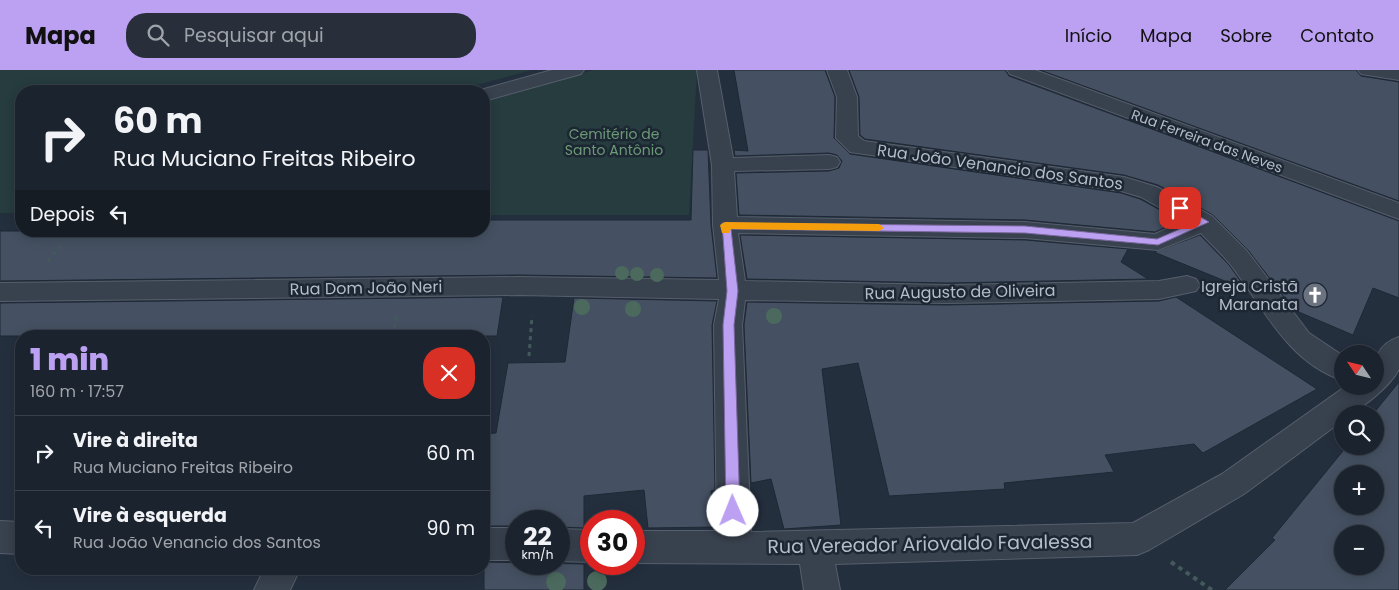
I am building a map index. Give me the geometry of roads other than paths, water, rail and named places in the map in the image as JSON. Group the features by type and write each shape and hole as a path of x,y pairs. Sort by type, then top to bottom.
{"street":[{"path":"490,92 574,70"},
{"path":"707,70 723,165 725,225 733,291 728,325 734,548"},
{"name":"Rua João Venancio dos Santos","path":"837,70 847,97 847,138 854,145 864,148 990,163 1124,184 1169,201 1204,222 1238,257 1299,340 1334,364"},
{"name":"Rua Ferreira das Neves","path":"1017,70 1399,211"},
{"path":"1368,70 1399,74"},
{"path":"723,165 829,162"},
{"path":"725,225 1025,230 1158,242 1204,222"},
{"name":"Rua Augusto de Oliveira","path":"733,291 947,294 1159,290 1187,285"},
{"name":"Rua Dom João Neri","path":"0,292 518,286 733,291"},
{"path":"1384,367 1399,348"},
{"name":"Rua Vereador Ariovaldo Favalessa","path":"645,547 815,548 1137,539 1233,484 1356,395"},
{"path":"0,537 15,538"},
{"path":"490,544 505,544"},
{"path":"815,548 822,590"},
{"path":"272,590 279,575"}],"place":[{"name":"Igreja Cristã Maranata","path":"1315,295"}],"park label":[{"name":"Cemitério de Santo Antônio","path":"614,142"}]}
